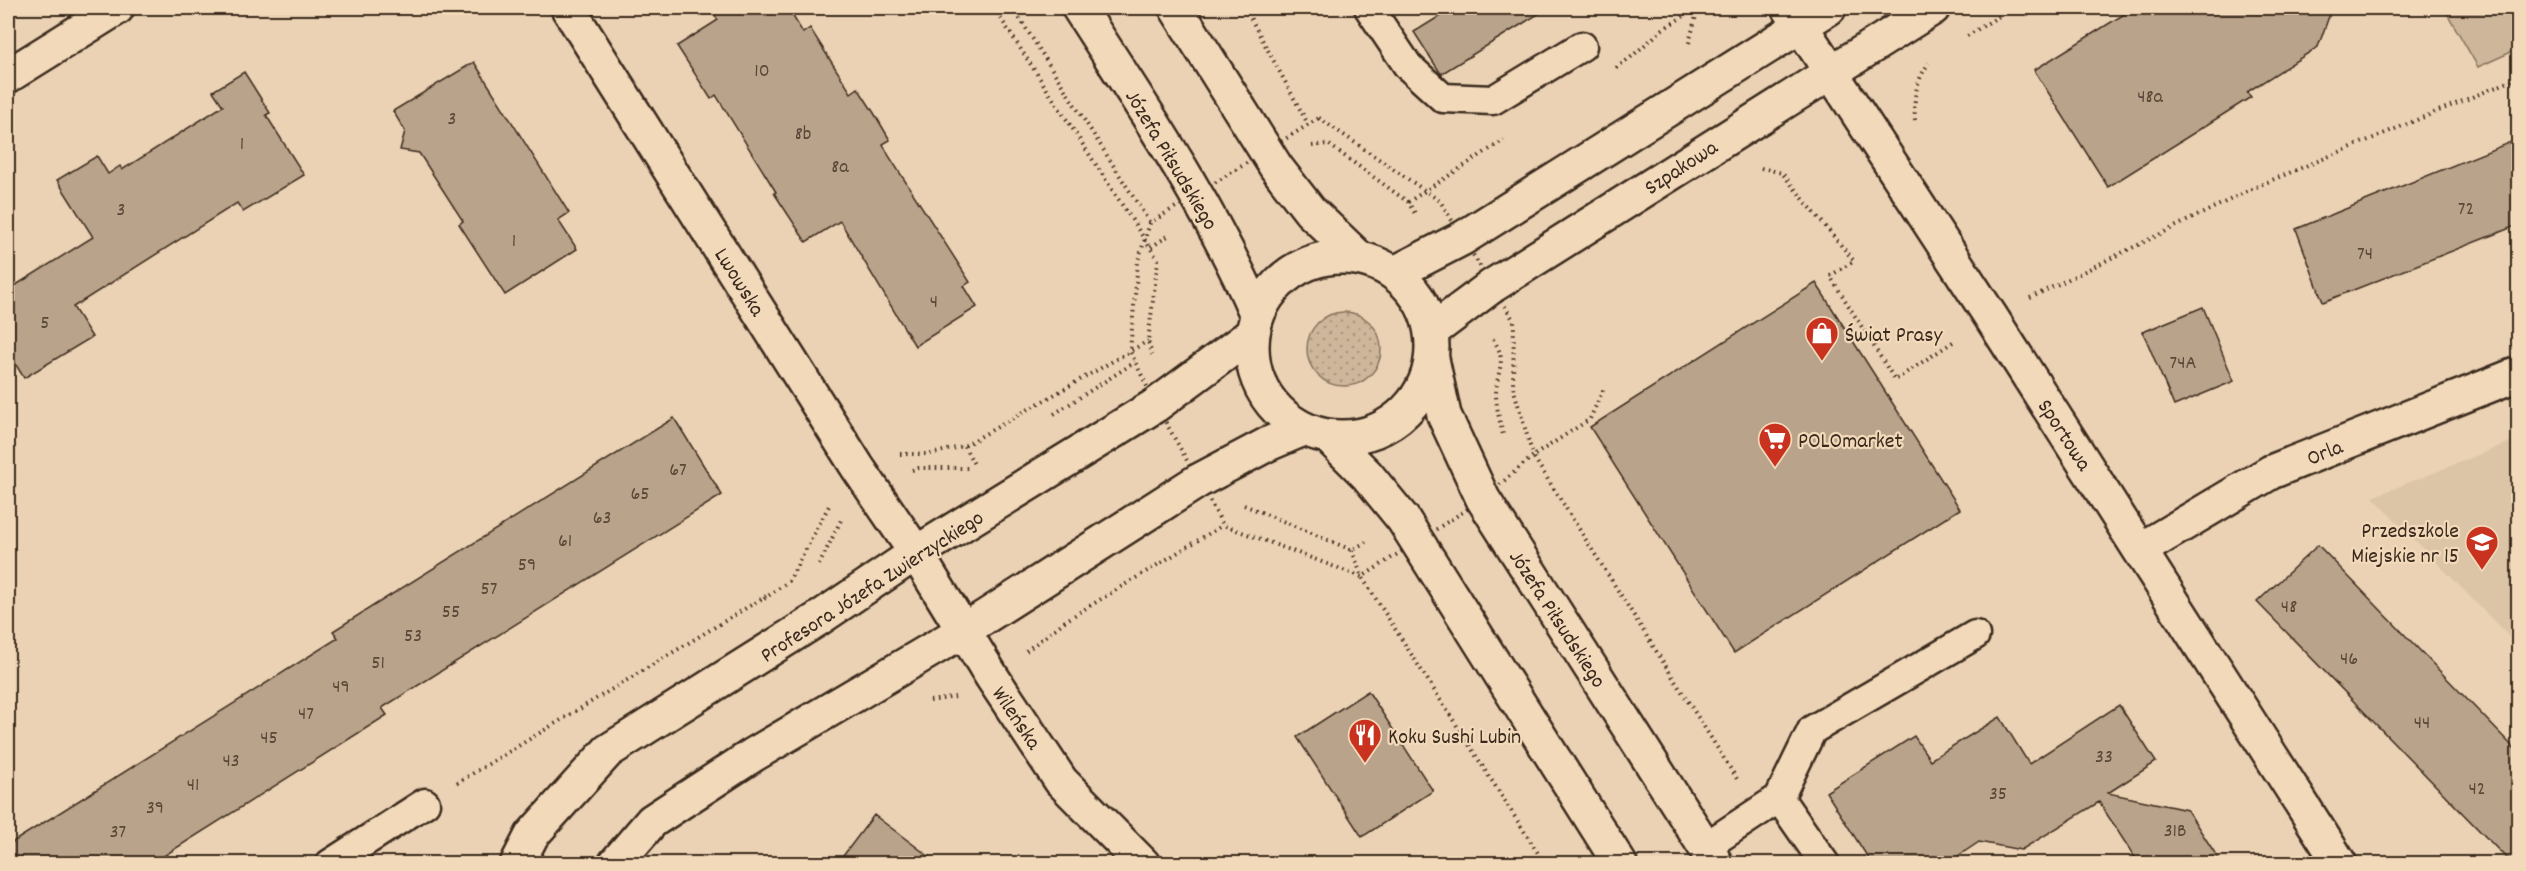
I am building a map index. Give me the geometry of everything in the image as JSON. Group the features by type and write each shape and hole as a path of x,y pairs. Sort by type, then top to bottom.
{"street":[{"path":"8,76 117,8"},
{"name":"Lwowska","path":"568,8 865,479 916,553"},
{"name":"Józefa Piłsudskiego","path":"1079,8 1207,211 1234,262 1254,325"},
{"path":"1176,8 1276,167 1310,212 1358,258"},
{"path":"1395,273 1438,252 1795,17 1829,8"},
{"name":"Szpakowa","path":"1432,345 1469,303 1729,135 1933,8"},
{"name":"Sportowa","path":"1795,17 1991,317 2340,864"},
{"path":"615,864 652,820 753,754 963,631 1222,468 1316,433 1357,437 1385,428 1408,410 1424,386 1432,345 1424,309 1412,289 1395,273 1358,258 1326,257 1296,268 1273,288 1254,325 1252,363 1262,390 1279,413 1316,433 1367,475 1403,519 1620,864"},
{"name":"Profesora Józefa Zwierzyckiego","path":"517,864 532,835 608,751 818,619 916,553 1175,392 1254,325"},
{"name":"Józefa Piłsudskiego","path":"1432,345 1444,415 1471,475 1710,855"},
{"name":"Orla","path":"2140,550 2271,472 2518,374"},
{"name":"Wileńska","path":"916,553 963,631 1060,781 1143,864"}],"lane":[{"path":"1370,8 1408,66 1443,98 1493,100 1582,46"},
{"path":"1710,855 1769,805 1812,730 1975,635"},
{"path":"330,864 425,802"},
{"path":"1769,805 1825,864"},
{"path":"370,864 377,834"}],"path":[{"path":"994,8 1158,260 1148,341 1151,353 1175,392"},
{"path":"1013,8 1150,223"},
{"path":"1245,8 1308,124 1319,118 1440,201"},
{"path":"1964,38 2012,8"},
{"path":"1916,130 1914,101 1923,71 1932,59"},
{"path":"1729,135 1747,165 1782,173 1854,261 1830,276 1895,380 1991,317 2260,184 2518,78"},
{"path":"1276,167 1316,144 1328,144 1408,202 1438,252"},
{"path":"1151,247 1207,211"},
{"path":"1469,303 1501,351 1503,361 1496,394 1504,446 1502,455 1471,475"},
{"path":"865,479 879,457 931,454 964,446 1148,341"},
{"path":"1051,417 1135,362"},
{"path":"1603,390 1590,419 1533,456 1769,805"},
{"path":"425,802 789,581 843,483 919,468 976,467 985,461"},
{"path":"1222,468 1246,508 1352,550 1362,577 1545,864"},
{"path":"1352,550 1403,519"}],"shaded area":[{"path":"2444,8 2518,8 2518,49 2478,67"},
{"path":"1344,312 1358,315 1370,323 1378,335 1381,349 1378,363 1370,375 1358,383 1344,386 1330,383 1318,375 1310,363 1307,349 1310,335 1318,323 1330,315"},
{"name":"Przedszkole Miejskie nr 15","path":"2518,439 2518,646 2373,497"}],"building":[{"path":"710,8 788,8 803,33 810,28 851,93 858,88 874,113 890,140 883,144 889,156 970,282 964,286 977,307 915,346 840,221 806,242 716,95 711,99 677,46 718,20"},
{"path":"1453,8 1548,8 1441,74 1414,32"},
{"path":"2134,8 2332,8 2318,47 2247,92 2251,97 2108,187 2034,70"},
{"path":"474,62 569,213 558,220 577,249 505,295 459,224 463,221 419,153 400,150 405,131 393,111"},
{"path":"244,72 270,113 266,115 304,175 243,212 237,203 73,307 92,337 24,378 8,352 8,290 93,237 57,180 97,156 108,174 120,166 122,170 223,106 213,91"},
{"path":"2518,139 2518,225 2323,302 2296,229"},
{"name":"POLOmarket","path":"1816,283 1960,509 1734,653 1590,427"},
{"path":"2203,307 2234,381 2174,406 2143,332"},
{"path":"674,418 722,495 382,708 387,715 151,864 8,864 8,845 338,638 333,631"},
{"path":"2318,545 2518,752 2518,864 2512,864 2257,602"},
{"name":"Koku Sushi Lubin","path":"1368,691 1433,791 1362,837 1297,737"},
{"path":"2119,705 2156,762 2108,793 2187,810 2222,864 2139,864 2099,802 2021,850 1979,842 1946,864 1872,864 1826,792 1914,736 1930,760 2000,717 2029,764"},
{"path":"874,815 939,864 837,864"}],"place":[{"name":"Świat Prasy","path":"1822,362"},
{"name":"POLOmarket","path":"1775,468"},
{"name":"Przedszkole Miejskie nr 15","path":"2482,571"},
{"name":"Koku Sushi Lubin","path":"1365,764"}]}
